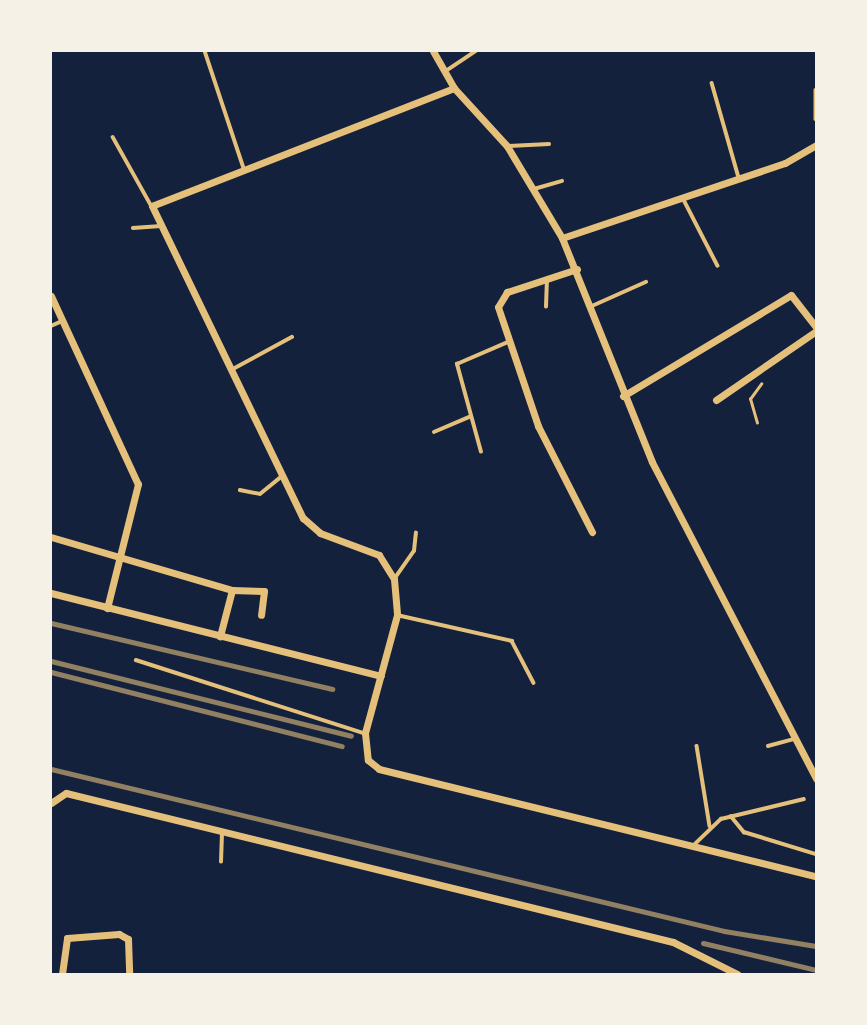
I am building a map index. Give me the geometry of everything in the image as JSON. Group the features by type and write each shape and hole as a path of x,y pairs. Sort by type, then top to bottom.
{"street":[{"path":"433,51 454,89 507,146 562,237 592,306 623,396 816,779"},
{"path":"454,89 152,206 282,475 310,526 368,548 394,579 397,615 365,733 368,760 379,769 816,876"},
{"path":"562,237 739,179 816,145"},
{"path":"577,269 547,278 499,299 508,342 538,426 592,531"},
{"path":"623,396 791,295 816,329 716,400"},
{"path":"51,296 138,484 107,608"},
{"path":"51,537 232,590 264,591 261,615"},
{"path":"220,636 232,590"},
{"path":"51,593 381,676"},
{"path":"51,803 66,793 673,942 737,974"},
{"path":"62,974 67,937 119,933 128,939 129,974"}],"lane":[{"path":"205,51 245,172"},
{"path":"444,72 476,51"},
{"path":"712,83 739,179"},
{"path":"816,90 816,119"},
{"path":"113,137 152,206"},
{"path":"507,146 549,144"},
{"path":"534,190 562,181"},
{"path":"683,198 718,266"},
{"path":"133,228 161,226"},
{"path":"546,307 547,278"},
{"path":"592,306 646,282"},
{"path":"51,326 62,321"},
{"path":"231,370 292,337"},
{"path":"481,452 469,417 457,364 508,342"},
{"path":"435,432 469,417"},
{"path":"240,490 260,494 282,475"},
{"path":"394,579 414,551 416,533"},
{"path":"397,615 512,641 534,683"},
{"path":"136,660 365,733"},
{"path":"768,746 796,738"},
{"path":"697,746 710,826"},
{"path":"694,846 710,826 731,816 804,799"},
{"path":"731,816 744,832 816,853"},
{"path":"221,862 222,833"}],"path":[{"path":"757,423 750,399 770,378"}],"railway":[{"path":"51,623 332,689"},
{"path":"51,661 351,736"},
{"path":"51,672 342,746"},
{"path":"51,769 724,931 816,946"},
{"path":"703,943 816,970"}]}
